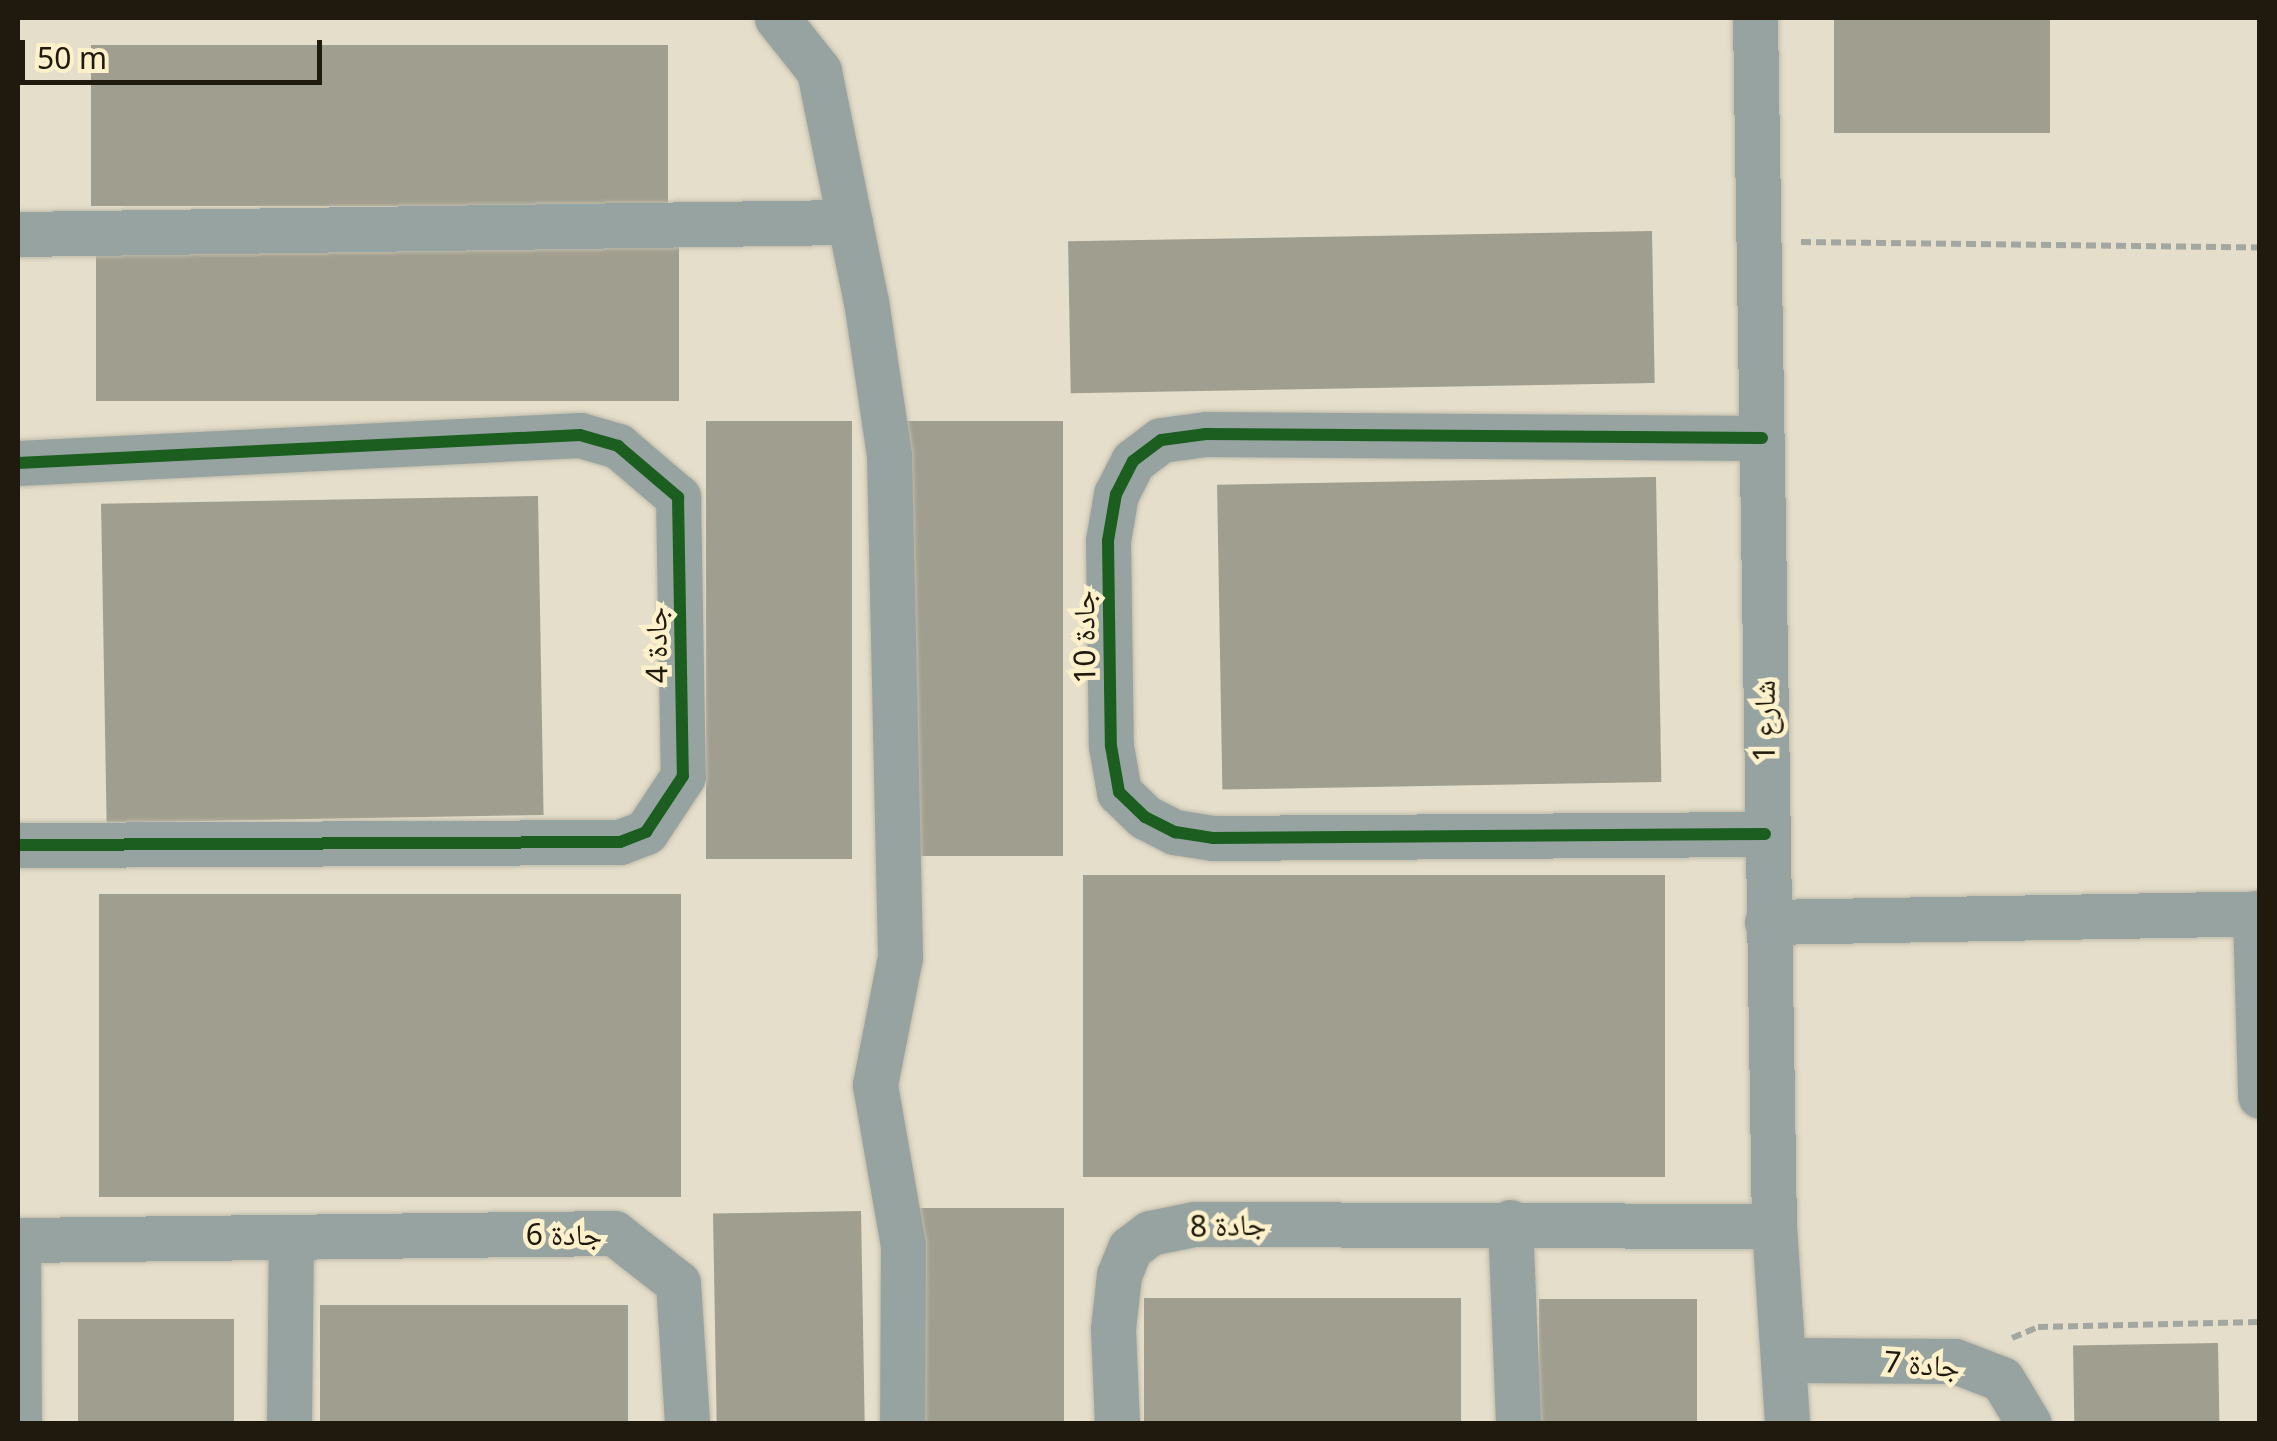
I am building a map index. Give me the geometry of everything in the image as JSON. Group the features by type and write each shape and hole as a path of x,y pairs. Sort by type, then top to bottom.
{"street":[{"path":"777,18 819,71 850,222 889,455 900,957 874,1085 903,1245 902,1424"},
{"name":"شارع 1","path":"1755,18 1765,834 1774,1226 1787,1360 1786,1424"},
{"path":"18,234 850,222"},
{"name":"جادة 10","path":"1762,438 1206,434 1160,440 1133,461 1116,494 1108,541 1110,746 1120,792 1145,818 1175,832 1213,838 1765,834"},
{"name":"جادة 4","path":"18,463 580,435 618,446 678,497 683,776 646,832 620,842 18,845"},
{"path":"1768,922 2257,913 2260,1096"},
{"path":"1510,1222 1518,1424"},
{"name":"جادة 8","path":"1118,1424 1113,1329 1120,1275 1130,1248 1150,1233 1194,1224 1510,1222 1774,1226"},
{"name":"جادة 6","path":"18,1241 614,1233 678,1283 687,1424"},
{"path":"289,1424 291,1237"},
{"path":"18,1241 19,1424"},
{"name":"جادة 7","path":"1787,1360 1955,1361 2002,1379 2029,1424"}],"path":[{"path":"1759,241 2260,248"},
{"path":"1955,1361 2038,1326 2260,1322"}],"building":[{"path":"1834,18 2050,18 2050,133 1834,133"},
{"path":"91,45 668,45 668,206 91,206"},
{"path":"1652,231 1655,383 1071,393 1068,241"},
{"path":"96,246 679,246 679,401 96,401"},
{"path":"706,421 852,421 852,859 706,859"},
{"path":"903,421 1063,421 1063,856 903,856"},
{"path":"1656,477 1661,782 1222,790 1217,485"},
{"path":"538,496 544,815 107,823 101,504"},
{"path":"1083,875 1665,875 1665,1177 1083,1177"},
{"path":"99,894 681,894 681,1197 99,1197"},
{"path":"908,1208 1064,1208 1064,1424 908,1424"},
{"path":"861,1211 865,1424 717,1424 713,1214"},
{"path":"1144,1298 1461,1298 1461,1424 1144,1424"},
{"path":"1539,1299 1697,1299 1697,1424 1539,1424"},
{"path":"320,1305 628,1305 628,1424 320,1424"},
{"path":"78,1319 234,1319 234,1424 78,1424"},
{"path":"2218,1343 2219,1424 2074,1424 2073,1346"}],"cycle path":[{"path":"1762,438 1206,434 1161,440 1133,461 1116,494 1108,541 1111,746 1119,792 1145,817 1175,832 1213,838 1765,834"},
{"path":"18,463 580,435 618,446 678,497 683,776 646,832 620,842 18,845"}]}
